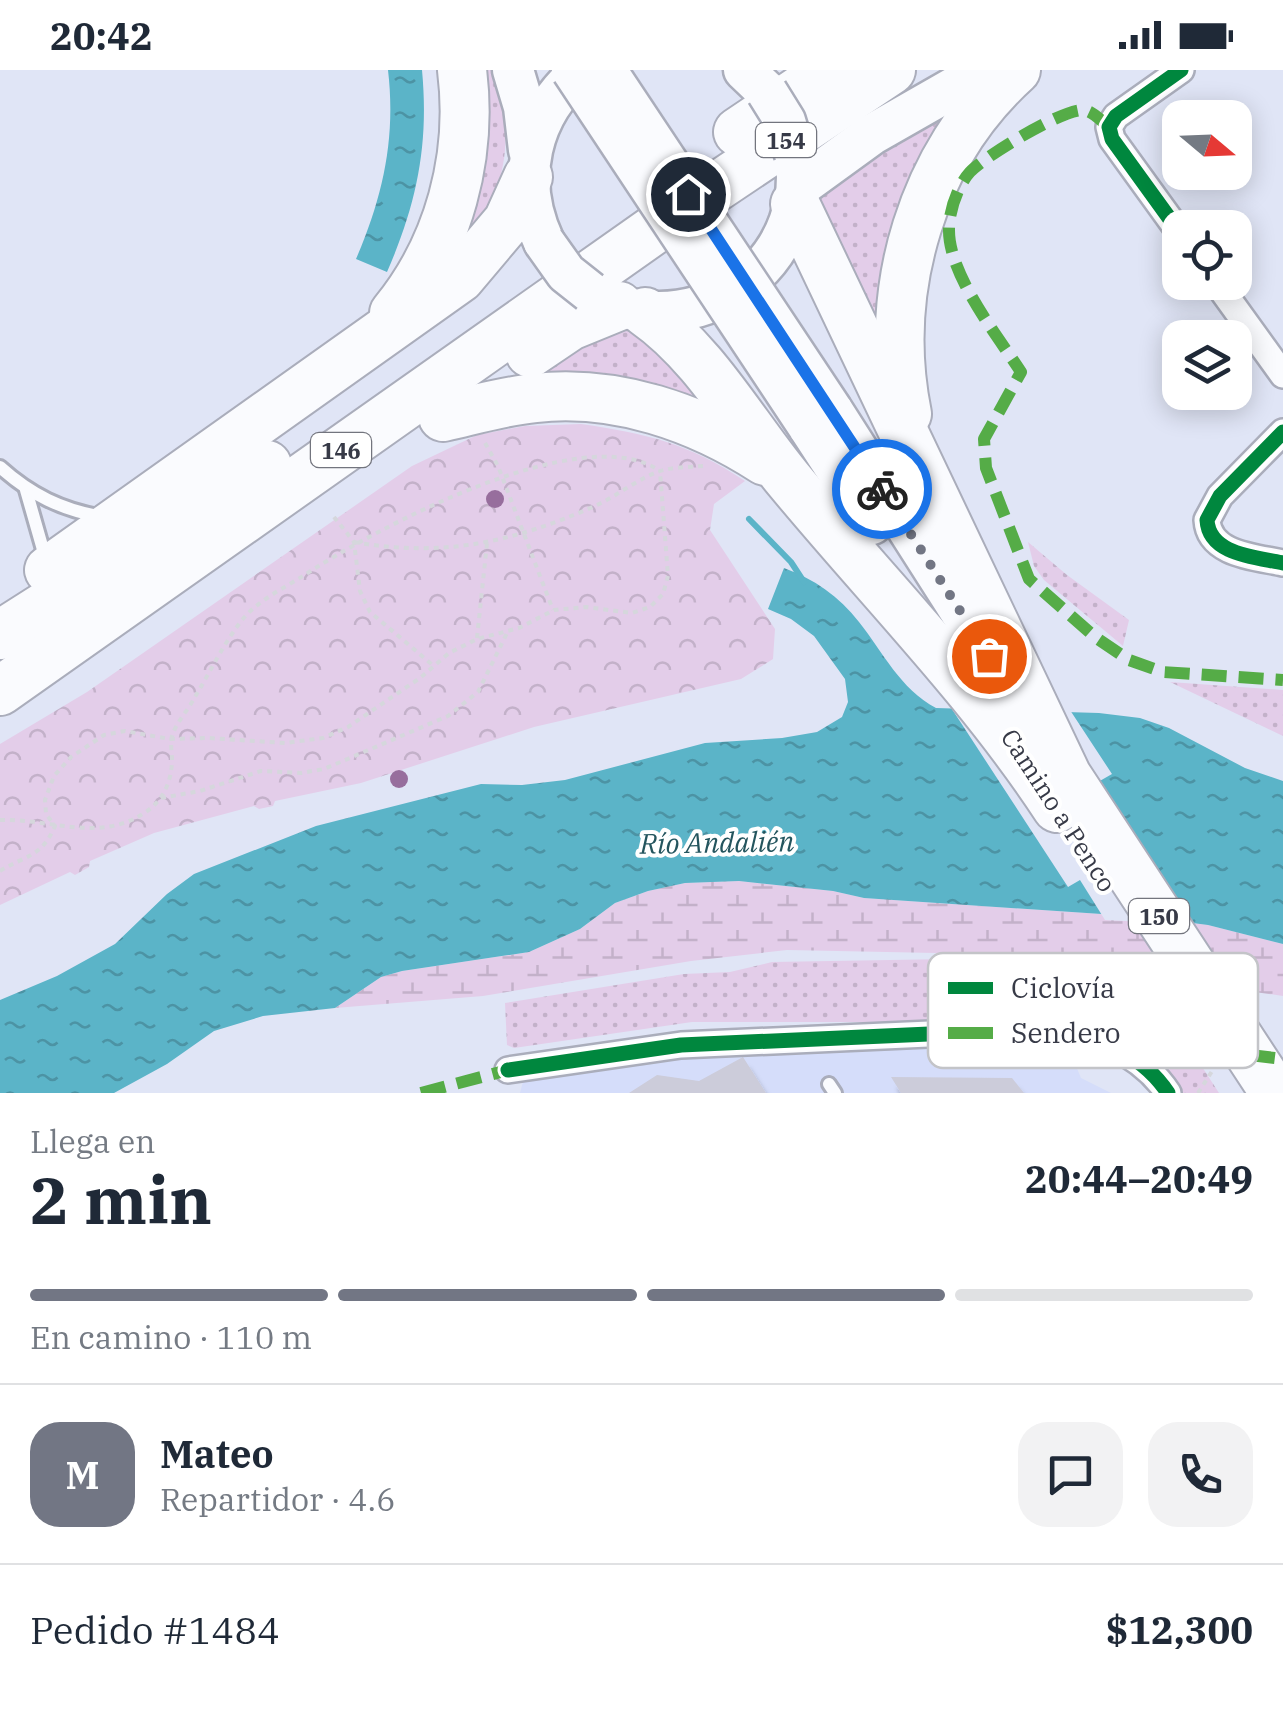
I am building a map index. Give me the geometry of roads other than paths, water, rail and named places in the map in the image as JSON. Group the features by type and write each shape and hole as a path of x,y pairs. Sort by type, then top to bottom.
{"highway":[{"path":"349,358 412,290 441,234 463,145 462,70"},
{"name":"154","path":"673,197 830,70"},
{"name":"154","path":"673,197 891,70"},
{"path":"1016,70 979,111 941,169 914,236 899,309 900,368 938,599 1049,771"},
{"path":"0,607 437,296 477,261 508,221 529,168"},
{"path":"796,182 919,466"},
{"name":"146","path":"0,635 228,492 673,197"},
{"name":"146","path":"0,691 673,197"},
{"path":"0,718 459,424 554,336 618,303 680,341 786,476"},
{"path":"459,424 536,398 606,399 686,420 753,454 786,476 938,599 1049,771"},
{"name":"Camino a Penco","path":"1049,771 1159,953"}],"main road":[{"path":"513,70 524,107 532,211 544,242 566,273 618,303 695,309 741,288 776,252 791,221 796,182 785,121 756,81"},
{"path":"572,70 820,418"},
{"path":"529,168 537,130 551,103 582,70"},
{"path":"606,70 820,418 938,599"},
{"path":"796,182 896,119 985,70"}],"street":[{"path":"1163,210 1112,139 1109,127 1116,116 1181,70"},
{"path":"1229,300 1283,375"},
{"path":"1283,432 1214,504 1207,527 1224,548 1283,563"},
{"path":"508,1070 681,1045 928,1035"},
{"path":"1146,1068 1167,1090"}],"lane":[{"path":"0,467 26,490 61,507 120,518"},
{"path":"26,490 44,544 48,570"}],"water":[{"path":"388,70 422,70 424,124 413,198 387,272 356,259 374,212 389,143"},
{"name":"Río Andalién","path":"784,568 816,583 843,604 902,680 936,708 1140,718 1169,728 1245,768 1283,781 1283,944 1208,925 1146,917 864,898 739,881 685,883 615,903 580,929 529,952 402,971 381,977 335,1008 263,1016 214,1031 167,1064 114,1093 0,1093 0,1000 57,976 115,944 194,874 316,826 481,784 565,780 705,743 817,732 842,717 848,702 845,679 814,636 791,619 768,609"}],"waterway":[{"path":"749,519 791,562 804,582"}]}
